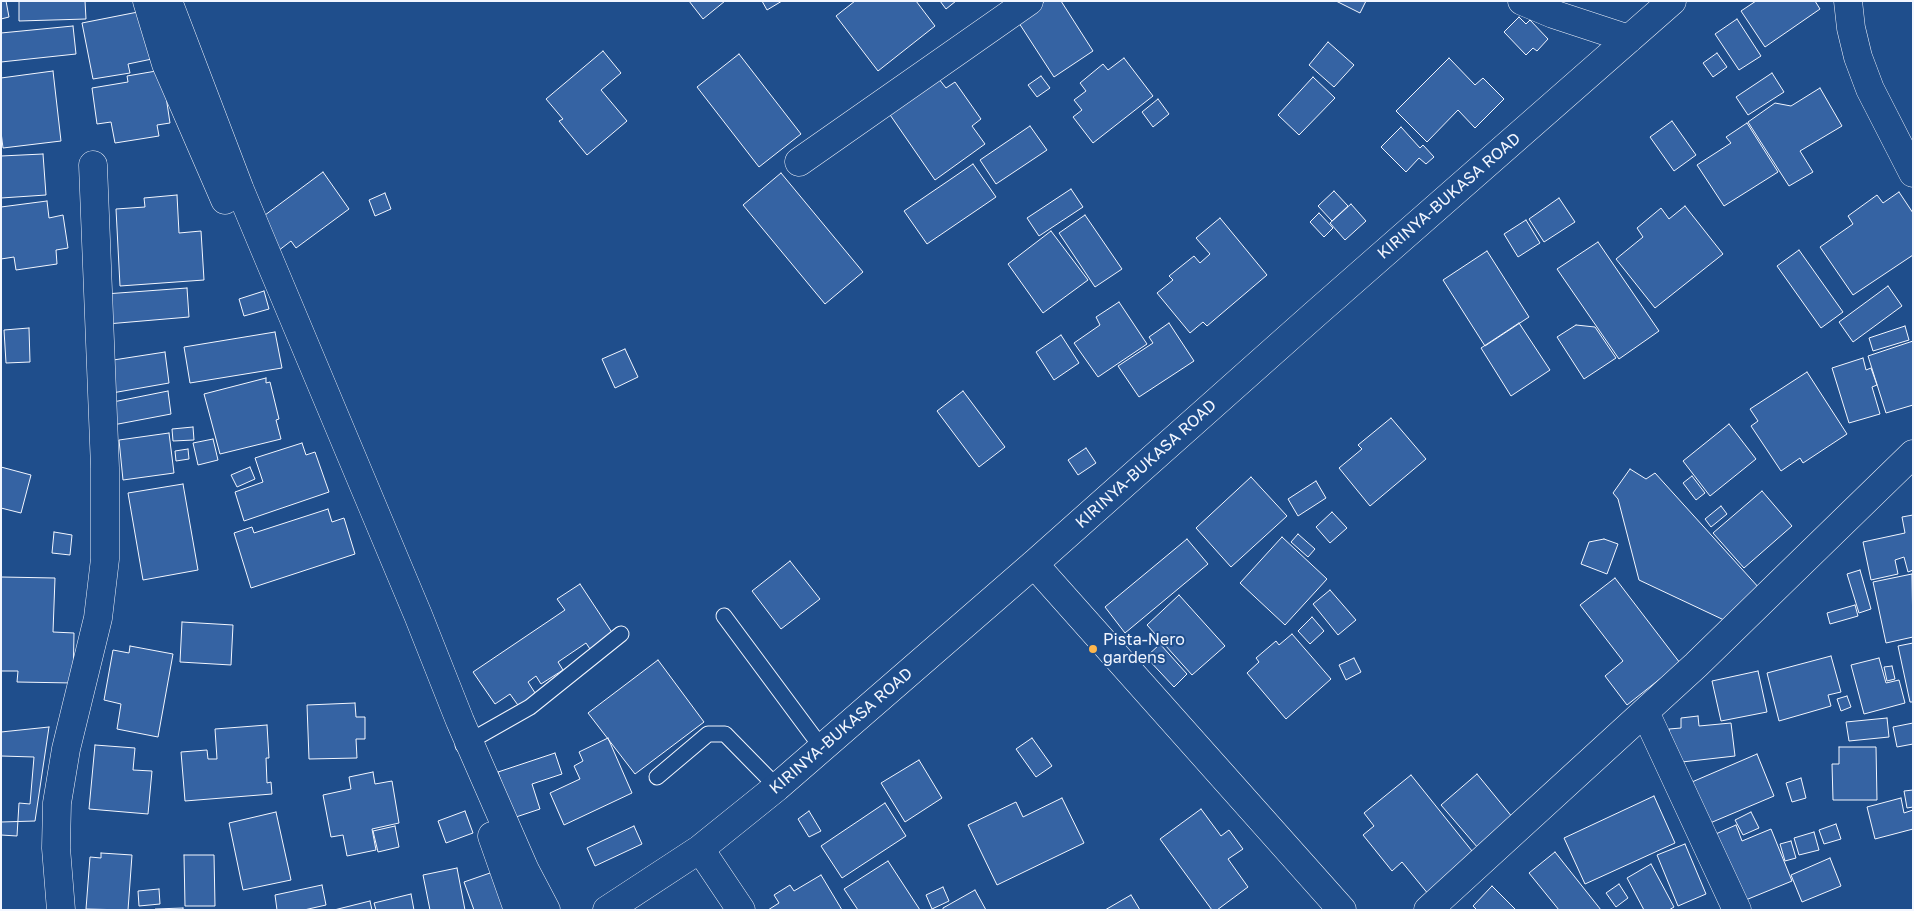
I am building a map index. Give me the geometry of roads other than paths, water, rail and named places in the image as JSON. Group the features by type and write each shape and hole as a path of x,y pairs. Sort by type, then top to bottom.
{"street":[{"path":"147,1 166,64 462,746 518,910"},
{"path":"168,1 240,190 418,615 460,721 525,870 546,910"},
{"path":"799,162 1029,1"},
{"path":"1522,1 1553,14 1629,39"},
{"name":"KIRINYA-BUKASA ROAD","path":"607,910 700,849 822,748 1034,564 1672,1"},
{"path":"1848,1 1851,28 1858,57 1870,88 1913,173"},
{"path":"61,910 56,848 57,803 66,749 98,618 105,558 105,468 93,165"},
{"path":"1428,910 1696,666 1913,454"},
{"path":"1034,564 1342,910"},
{"path":"1645,712 1737,910"},
{"path":"700,849 741,910"}],"lane":[{"path":"724,616 822,748"},
{"path":"462,746 530,707 621,634"},
{"path":"656,777 708,734 725,734 777,786"}],"place":[{"name":"Pista-Nero gardens","path":"1093,649"}]}
